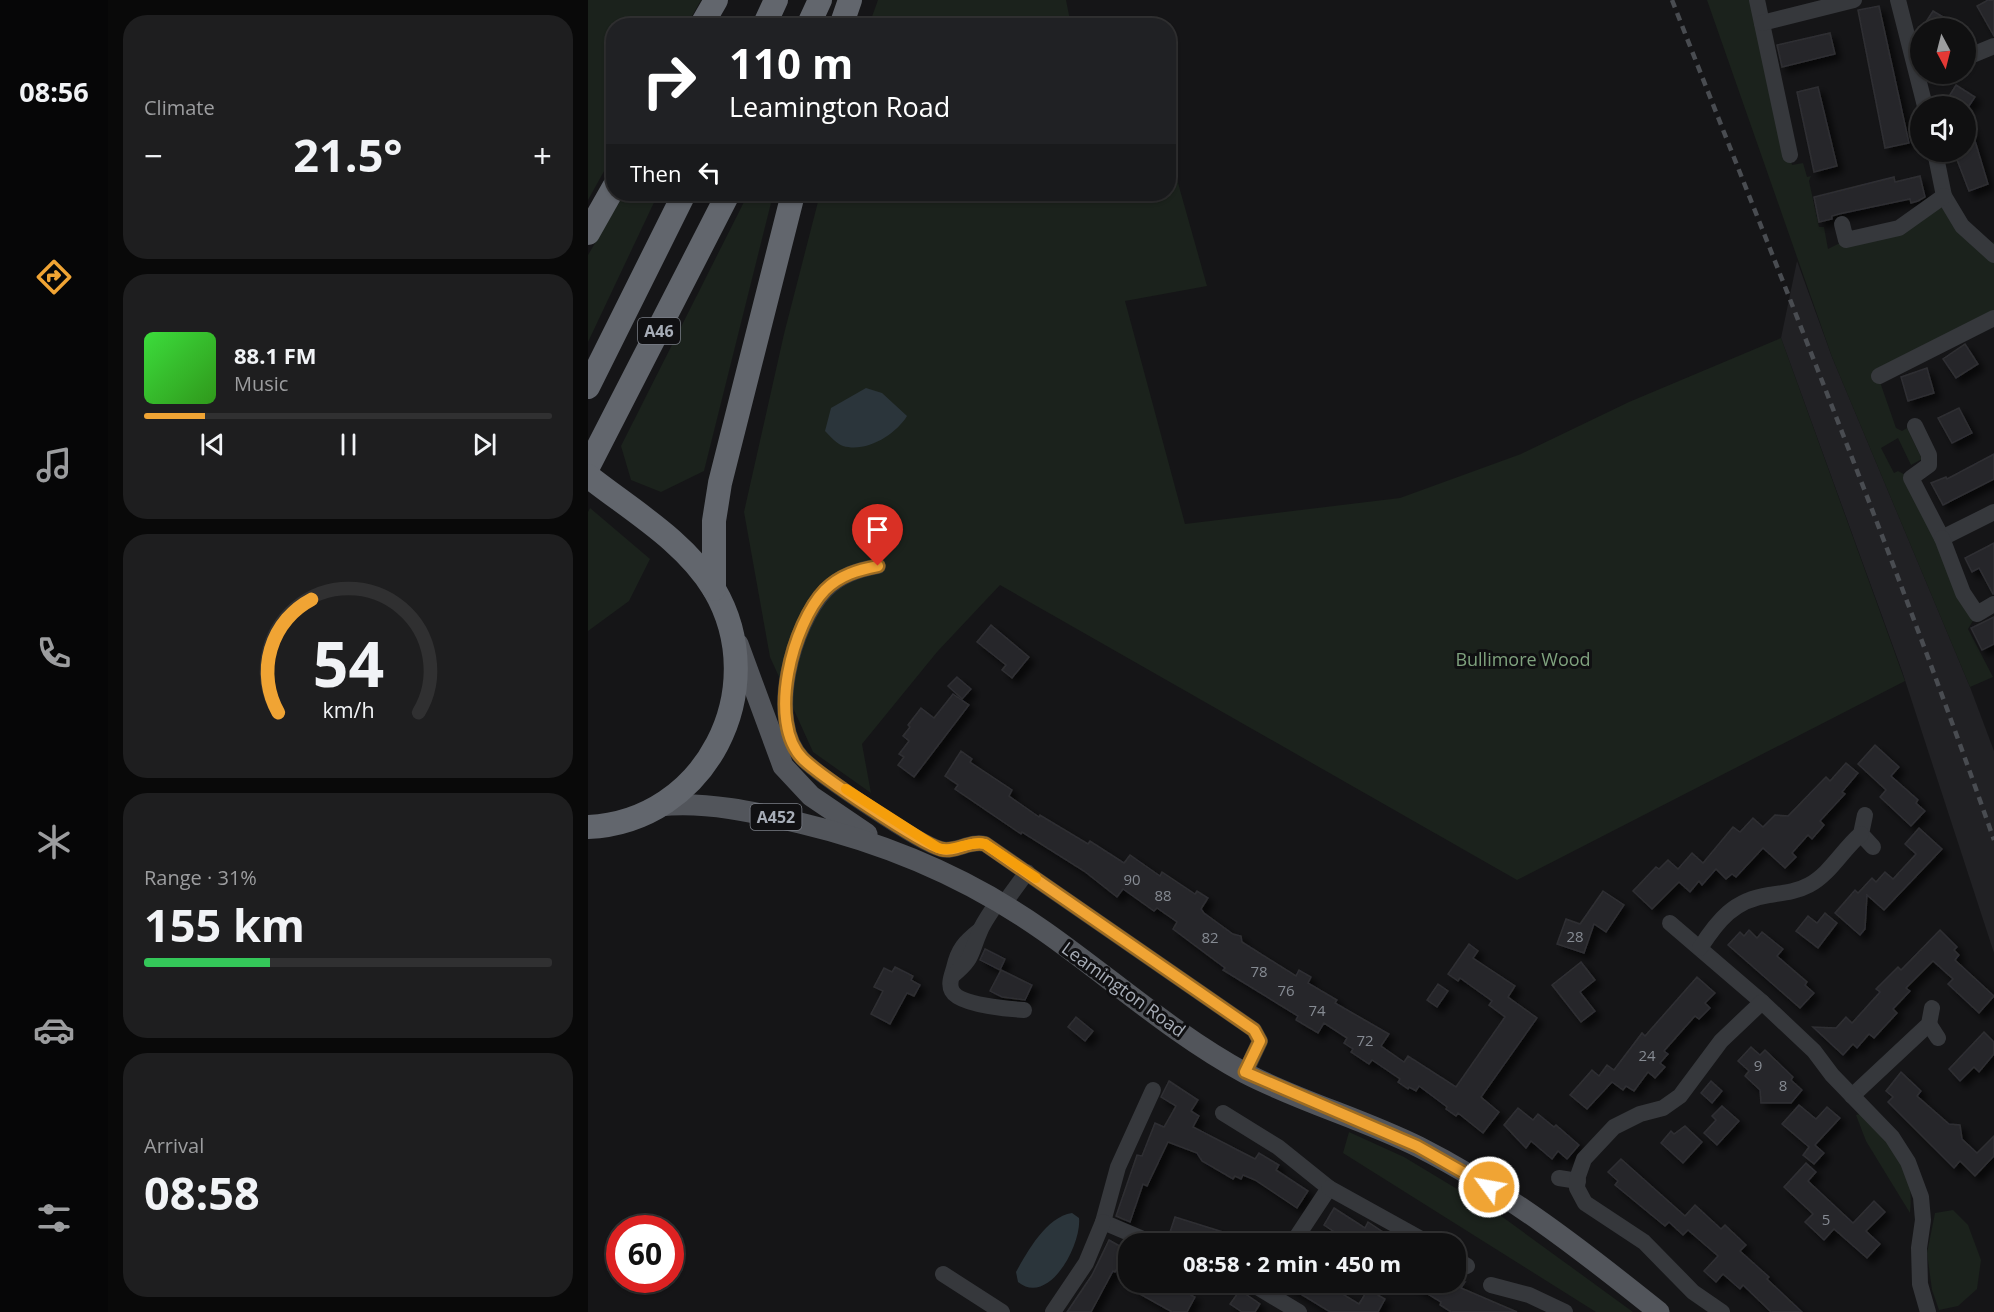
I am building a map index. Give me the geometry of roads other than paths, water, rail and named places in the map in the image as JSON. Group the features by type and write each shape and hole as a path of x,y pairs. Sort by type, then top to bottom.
{"highway":[{"path":"706,18 716,0"},
{"path":"768,18 776,0"},
{"path":"812,18 820,0"},
{"path":"844,18 850,0"},
{"path":"588,233 606,201"},
{"name":"A46","path":"588,387 681,201"},
{"name":"A46","path":"588,468 724,201"},
{"path":"714,590 714,521 720,483 792,201"},
{"path":"588,477 692,560 714,590 733,632 737,673 734,701 719,741 695,776 659,806 588,840"},
{"path":"588,827 622,824"}],"main road":[{"name":"Leamington Road","path":"733,632 783,766 801,788 822,805 890,848 945,872 1001,903 1042,930 1173,1028 1245,1072 1392,1135 1445,1161 1513,1202 1638,1303 1659,1312"},
{"name":"Leamington Road","path":"659,806 701,805 764,815 890,848"}],"street":[{"path":"1757,0 1790,155"},
{"path":"1762,23 1854,0"},
{"path":"1898,0 1910,41"},
{"path":"1976,53 1994,46"},
{"path":"1937,162 1944,196 1962,226 1994,255"},
{"path":"1842,224 1846,240 1899,228 1944,196"},
{"path":"1878,375 1994,318"},
{"path":"1915,426 1929,455 1929,465 1911,478 1953,561 1963,593 1977,614 1994,604"},
{"path":"1942,538 1994,512"},
{"path":"878,566 850,572 831,585 816,601 797,636 786,690 790,733 795,748 811,766 938,848 946,850 981,843 1027,872 1254,1030 1260,1041 1245,1072"},
{"path":"1700,948 1716,923 1732,908 1749,899 1798,891 1812,884 1861,834 1865,815"},
{"path":"1861,834 1873,847"},
{"path":"1024,1010 958,998 950,985 962,945 980,930 1027,872"},
{"path":"1670,924 1762,1002 1814,1051 1852,1096 1892,1137 1914,1174 1923,1210 1919,1248 1920,1284 1928,1312"},
{"path":"1722,1312 1694,1292 1644,1242 1585,1203 1577,1188 1584,1159 1604,1135 1627,1119 1663,1108 1675,1101 1690,1085 1720,1041 1762,1002"},
{"path":"1852,1096 1930,1016 1938,1038"},
{"path":"1053,1312 1073,1283 1096,1240 1118,1167 1153,1090"},
{"path":"1223,1113 1278,1147 1336,1192 1410,1233"},
{"path":"1559,1178 1578,1181"},
{"path":"1302,1233 1336,1192"},
{"path":"1103,1222 1129,1233"},
{"path":"942,1275 1002,1312"},
{"path":"1491,1284 1529,1295 1565,1312"},
{"path":"1275,1298 1299,1312"}],"railway":[{"path":"1672,0 1877,523 1994,840"}],"park label":[{"name":"Bullimore Wood","path":"1523,659"}]}
